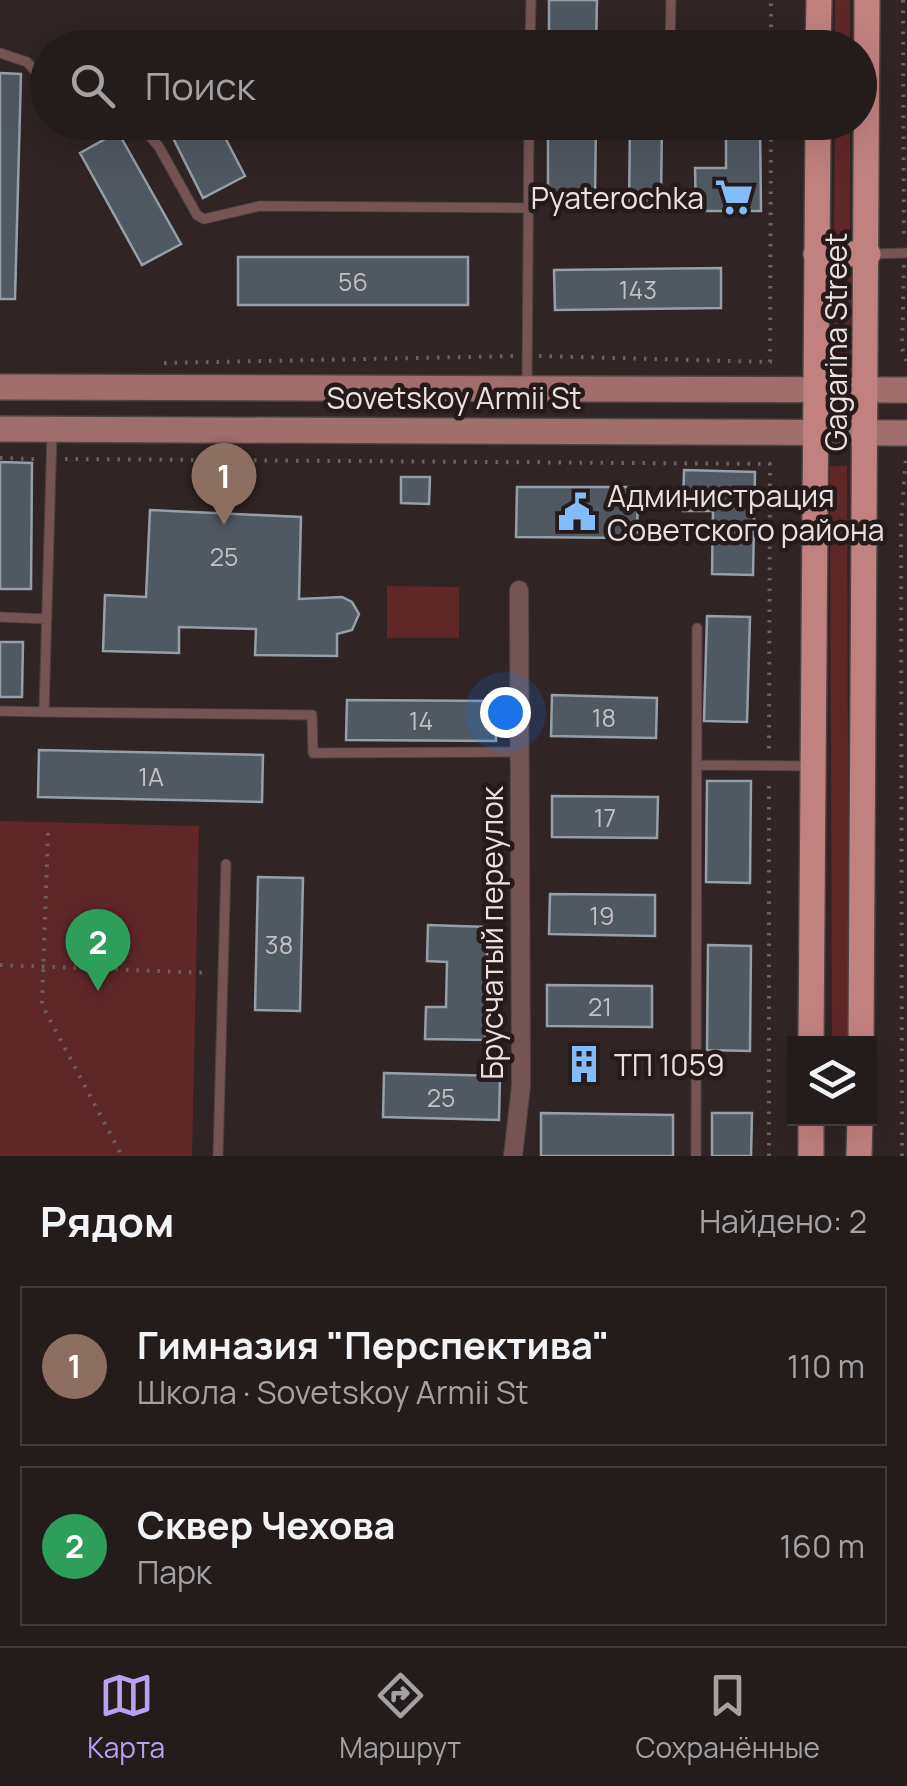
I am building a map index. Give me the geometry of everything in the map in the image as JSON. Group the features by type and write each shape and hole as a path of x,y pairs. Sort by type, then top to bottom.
{"main road":[{"path":"818,30 819,0"},
{"name":"Gagarina Street","path":"867,0 867,30"},
{"name":"Gagarina Street","path":"811,1036 818,140"},
{"name":"Gagarina Street","path":"861,1036 868,140"},
{"path":"816,254 868,254"},
{"name":"Sovetskoy Armii St","path":"0,387 907,390"},
{"path":"205,387 205,430"},
{"name":"Sovetskoy Armii St","path":"0,429 907,433"},
{"path":"811,1126 811,1156"},
{"path":"859,1156 860,1126"}],"street":[{"name":"Брусчатый переулок","path":"514,1156 521,1086 519,590"}],"lane":[{"path":"530,30 531,0"},
{"path":"670,30 671,0"},
{"path":"0,53 30,66"},
{"path":"153,140 196,215 204,219 260,206 528,208"},
{"path":"526,388 529,140"},
{"path":"868,254 906,253"},
{"path":"44,712 52,429"},
{"path":"0,617 47,619"},
{"path":"696,1156 697,628"},
{"path":"0,711 312,715 313,753 518,752"},
{"path":"698,766 811,766"},
{"path":"218,1156 226,864"}],"path":[{"path":"771,0 771,30"},
{"path":"903,0 906,253 902,348 907,362"},
{"path":"155,363 527,356 770,362 771,140"},
{"path":"902,1156 907,452"},
{"path":"0,458 770,464 769,1156"},
{"path":"48,833 42,1004 122,1156"},
{"path":"0,966 225,974"}],"shaded area":[{"path":"835,0 850,0 850,30 835,30"},
{"path":"835,140 850,140 850,233 843,239 834,233"},
{"path":"843,269 851,276 850,368 842,373 834,368 834,274"},
{"path":"830,466 847,466 849,1036 832,1036"},
{"path":"387,586 459,587 459,638 387,638"},
{"path":"0,821 199,826 192,1156 0,1156"}],"building":[{"path":"549,0 597,0 596,30 549,30"},
{"path":"0,73 21,74 15,299 0,299"},
{"path":"104,140 122,140 181,244 142,265 80,153"},
{"path":"174,140 226,140 245,176 203,198"},
{"path":"548,140 596,140 595,196 548,196"},
{"path":"630,140 662,140 661,197 649,197 649,206 629,206"},
{"path":"726,140 760,140 761,211 696,211 695,168 726,168"},
{"path":"238,257 468,257 468,305 238,305"},
{"path":"721,268 721,308 555,310 554,270"},
{"path":"0,462 32,463 31,589 0,589"},
{"path":"684,470 755,472 753,575 712,574 713,511 683,511"},
{"path":"401,477 430,477 429,504 401,503"},
{"name":"Администрация Советского района","path":"517,487 638,487 637,538 516,537"},
{"path":"150,510 301,517 299,599 342,597 352,602 359,614 352,630 337,634 337,656 255,655 256,629 179,627 179,653 103,651 105,595 146,597"},
{"path":"707,616 750,617 747,722 704,721"},
{"path":"0,642 23,642 22,697 0,697"},
{"path":"552,695 657,698 656,738 551,736"},
{"path":"347,700 496,701 496,741 346,740"},
{"path":"39,750 263,755 262,802 38,797"},
{"path":"707,781 751,781 750,883 706,882"},
{"path":"552,796 658,797 657,838 552,837"},
{"path":"258,877 303,878 300,1011 255,1010"},
{"path":"550,894 655,895 655,936 549,934"},
{"path":"428,925 488,927 485,1040 425,1039 426,1007 446,1007 447,962 427,961"},
{"path":"708,945 751,946 750,1051 707,1050"},
{"path":"547,985 652,986 652,1027 547,1026"},
{"name":"ТП 1059","path":"576,1056 593,1057 593,1072 576,1072"},
{"path":"384,1073 500,1076 499,1120 383,1117"},
{"path":"541,1113 673,1115 673,1156 541,1156"},
{"path":"712,1113 752,1113 751,1156 712,1156"}],"place":[{"name":"Pyaterochka","path":"734,197"},
{"name":"Администрация Советского района","path":"577,512"},
{"name":"Гимназия \"Перспектива\"","path":"224,525"},
{"name":"Сквер Чехова","path":"98,991"},
{"name":"ТП 1059","path":"584,1064"}]}
